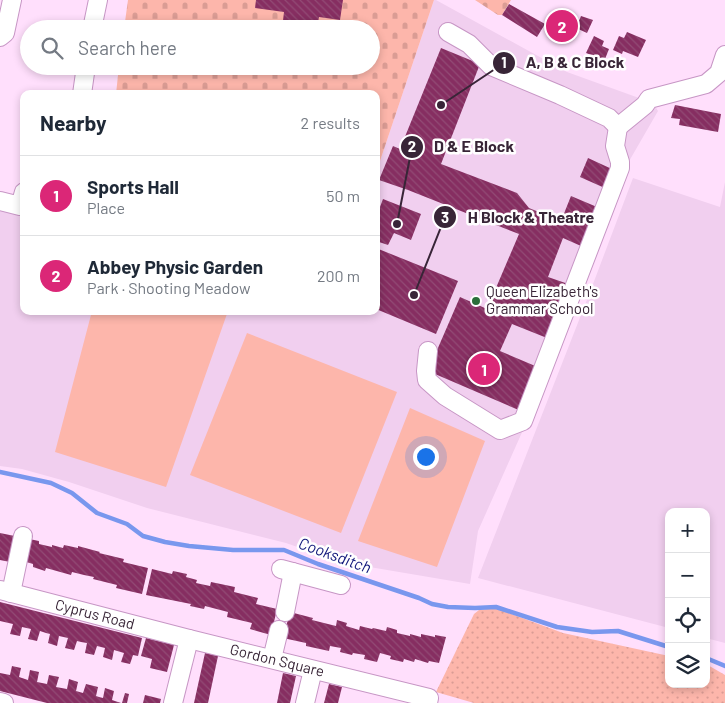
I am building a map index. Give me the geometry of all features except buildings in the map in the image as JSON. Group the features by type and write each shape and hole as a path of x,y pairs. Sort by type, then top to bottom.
{"street":[{"path":"0,37 5,33 12,0"},
{"path":"94,20 98,0"},
{"path":"448,32 469,44 491,66 560,94 609,118 618,127"},
{"path":"428,350 427,380 445,396 500,430 522,422 620,168 615,146 618,127 656,97 706,84 719,73 725,55"},
{"path":"83,90 85,75"},
{"path":"0,201 20,206"},
{"path":"6,592 23,536"},
{"path":"285,612 287,570 341,585"},
{"name":"Cyprus Road","path":"6,592 189,639"},
{"path":"272,659 279,630"},
{"path":"173,703 189,639"},
{"name":"Gordon Square","path":"189,639 429,700"},
{"path":"305,703 313,670"}],"shaded area":[{"name":"Queen Elizabeth's Grammar School","path":"434,0 567,72 639,98 655,106 658,111 628,163 552,365 478,531 470,584 340,562 286,543 147,508 69,482 22,469 0,466 0,208 20,213 20,315 380,315 380,161"},
{"name":"Queen Elizabeth's Grammar School","path":"633,178 720,207 725,182 725,643 710,639 710,508 665,508 665,627 478,578"}],"green space":[{"path":"128,0 434,0 380,161 380,90 116,90 118,75 380,75 380,20 125,20"},
{"path":"475,0 511,0 502,15 498,15"},
{"path":"91,315 227,315 166,487 55,452"},
{"path":"247,333 397,392 341,533 190,475"},
{"path":"410,408 485,441 437,567 358,541"},
{"path":"495,608 563,633 665,655 665,688 710,688 710,666 725,675 725,703 474,703 436,692 474,614 479,610"}],"waterway":[{"name":"Cooksditch","path":"0,472 51,483 72,493 97,513 127,524 143,536 165,542 233,550 284,550 432,604 448,607 496,607 557,627 592,632 618,631 665,646"},
{"name":"Cooksditch","path":"710,660 725,666"}],"place":[{"name":"Abbey Physic Garden","path":"562,26"},
{"name":"A, B & C Block","path":"441,105"},
{"name":"D & E Block","path":"397,224"},
{"name":"H Block & Theatre","path":"414,295"},
{"name":"Queen Elizabeth's Grammar School","path":"476,301"},
{"name":"Sports Hall","path":"484,369"}]}
